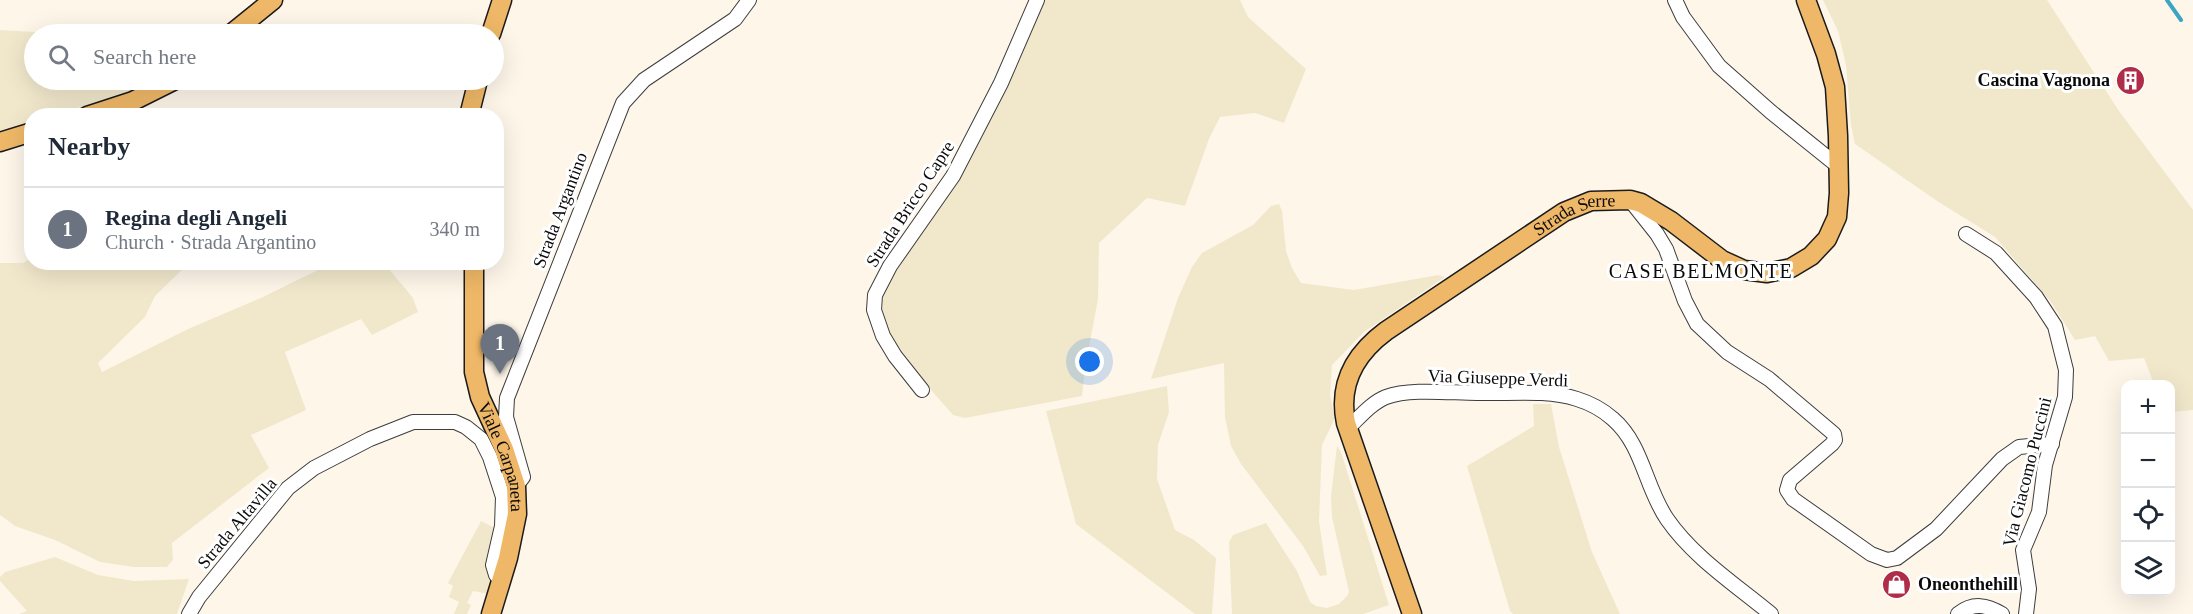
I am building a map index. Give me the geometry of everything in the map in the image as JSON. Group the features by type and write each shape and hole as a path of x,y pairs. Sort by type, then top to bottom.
{"main road":[{"path":"243,24 273,0"},
{"path":"494,24 502,0"},
{"name":"Strada Serre","path":"1412,614 1347,429 1343,403 1346,382 1357,358 1377,338 1564,212 1591,201 1630,200 1641,203 1656,211 1722,260 1744,270 1767,273 1791,268 1811,256 1827,239 1837,217 1839,193 1835,87 1826,54 1806,0"},
{"path":"110,108 154,90"},
{"path":"471,108 476,90"},
{"path":"0,141 24,134"},
{"name":"Viale Carpaneta","path":"474,270 474,372 480,397 504,449 516,486 518,514 502,581 491,614"}],"street":[{"name":"Strada Argantino","path":"516,486 523,477 506,417 507,398 623,103 644,80 735,19 749,0"},
{"name":"Strada Bricco Capre","path":"922,390 895,356 883,336 874,310 875,296 890,266 953,176 1001,83 1037,0"},
{"path":"1675,0 1683,17 1719,66 1838,166"},
{"path":"1630,200 1666,249 1685,301 1697,324 1727,351 1769,379 1834,434 1835,440 1832,444 1790,480 1787,487 1788,494 1879,559 1898,558 1925,539 2002,459 2019,447 2052,444"},
{"name":"Via Giacomo Puccini","path":"1966,234 1996,253 2036,297 2055,326 2066,370 2065,397 2045,465 2040,512 2024,550 2028,588 2026,614"},
{"name":"Via Giuseppe Verdi","path":"1347,429 1376,403 1394,395 1542,394 1577,399 1594,406 1616,422 1626,434 1636,451 1658,504 1677,532 1697,552 1771,614"},
{"name":"Strada Altavilla","path":"189,614 199,597 288,489 314,468 370,439 413,422 455,422 466,427 481,439 490,457 503,497 502,526 493,565 496,575 502,581"},
{"path":"1958,614 1972,606 1984,605 2002,614"}],"shaded area":[{"path":"1042,0 1240,0 1248,17 1306,69 1284,123 1255,113 1220,117 1209,139 1185,206 1147,198 1099,243 1098,299 1082,396 965,418 953,415 931,390 890,335 881,316 878,301 894,265 967,163"},
{"path":"1823,0 2047,0 2119,111 2193,210 2193,410 2175,412 2175,380 2152,380 2144,358 2109,361 2095,336 2075,340 2051,302 1995,237 1937,201 1855,144 1851,125 1846,65 1838,31"},
{"path":"0,30 24,31 24,90 133,90 77,108 24,108 24,124 0,132"},
{"path":"1279,204 1282,211 1286,251 1301,283 1354,290 1438,275 1445,277 1364,332 1332,365 1330,396 1335,418 1322,445 1319,521 1327,575 1320,576 1303,546 1241,464 1231,446 1225,417 1224,363 1151,379 1178,298 1192,267 1202,253 1253,225 1271,206"},
{"path":"0,263 23,263 24,270 182,270 155,296 145,317 98,363 102,372 188,329 263,297 318,270 390,270 413,298 418,312 372,335 361,319 285,352 306,410 251,435 269,468 172,543 173,560 167,567 134,567 100,562 55,540 15,526 0,515"},
{"path":"1167,386 1169,412 1158,445 1157,479 1175,530 1194,540 1216,558 1212,614 1195,614 1076,524 1046,411"},
{"path":"1533,404 1551,404 1559,447 1592,552 1620,614 1513,614 1510,611 1467,466 1534,426"},
{"path":"1337,446 1341,452 1389,605 1363,614 1232,614 1229,542 1233,535 1266,523 1297,571 1310,602 1327,608 1339,604 1347,596 1349,592 1332,517 1331,496"},
{"path":"481,521 495,528 487,572 492,582 489,594 473,591 467,603 471,605 467,614 454,614 459,602 449,597 453,586 448,583"},
{"path":"55,557 98,575 134,581 189,579 177,614 19,614 27,611 0,581 0,577 5,572"}],"waterway":[{"path":"2167,0 2181,20"}],"place":[{"name":"Cascina Vagnona","path":"2131,80"},
{"name":"Regina degli Angeli","path":"500,374"},
{"name":"Oneonthehill","path":"1897,584"}],"district":[{"name":"CASE BELMONTE","path":"1701,271"}]}
